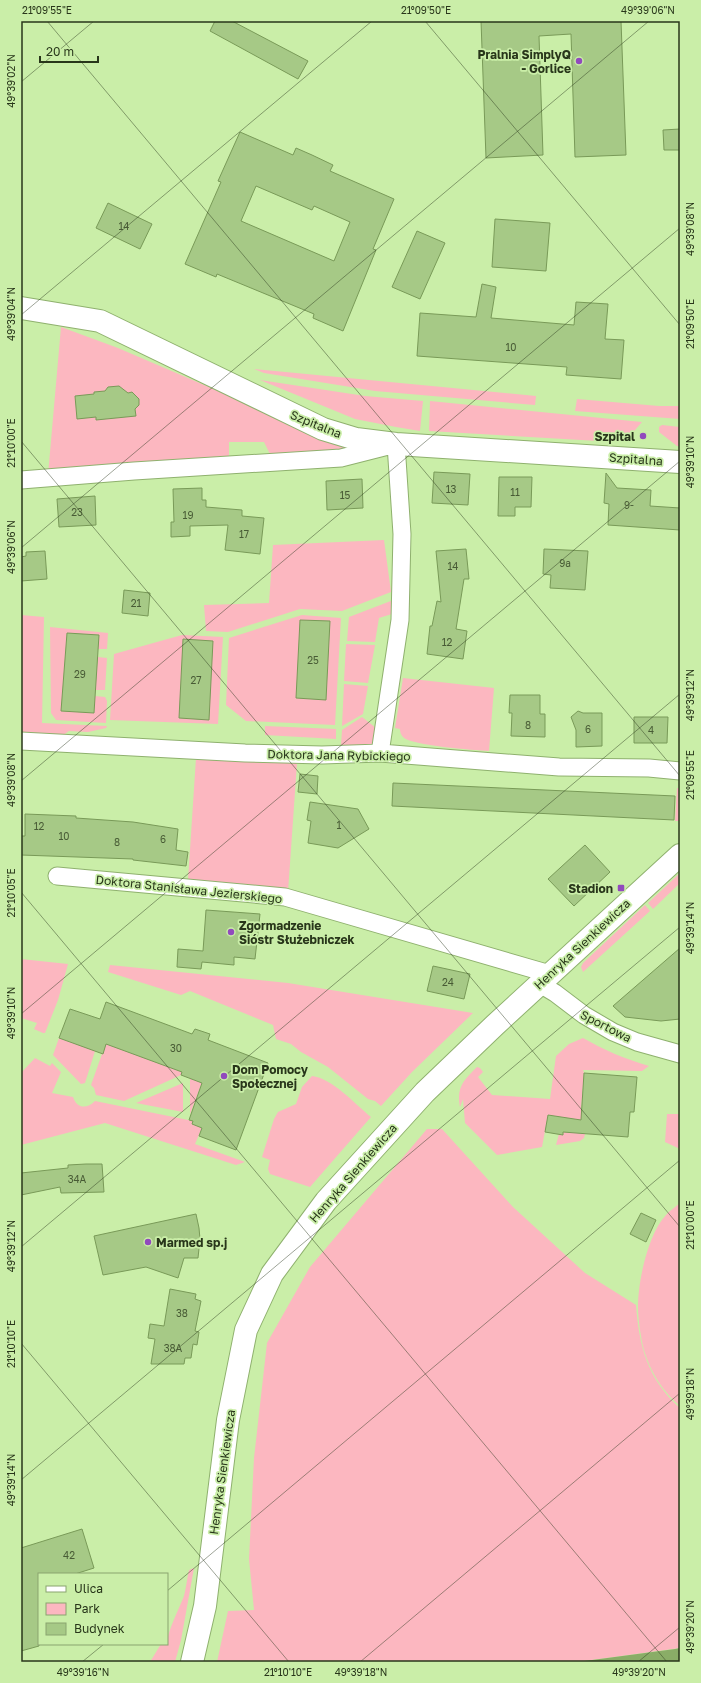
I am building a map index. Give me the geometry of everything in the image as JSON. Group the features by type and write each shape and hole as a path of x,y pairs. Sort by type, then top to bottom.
{"main road":[{"name":"Szpitalna","path":"21,308 100,321 323,429 356,439 396,444 680,462"},
{"name":"Henryka Sienkiewicza","path":"192,1662 205,1606 228,1420 246,1330 272,1274 326,1201 425,1092 680,855"}],"street":[{"path":"21,480 134,471 341,458 396,444 402,534 400,620 380,753"},
{"name":"Doktora Jana Rybickiego","path":"21,742 215,752 322,755 380,753 559,767 649,768 680,771"},
{"name":"Doktora Stanisława Jezierskiego","path":"57,876 285,897 545,979"},
{"name":"Sportowa","path":"545,979 555,993 584,1016 613,1032 643,1044 680,1054"}],"green space":[{"path":"61,327 118,348 272,414 359,448 271,456 264,442 229,442 229,458 48,475"},
{"path":"254,369 536,396 535,405 375,391 264,373"},
{"path":"260,380 365,396 423,401 420,431 355,419"},
{"path":"577,399 659,406 680,406 680,419 575,411"},
{"path":"430,401 642,422 629,437 621,437 616,442 429,431"},
{"path":"662,425 680,427 680,446 677,446 659,432 659,427"},
{"path":"384,540 391,592 342,611 300,609 228,632 206,631 204,605 269,603 273,545"},
{"path":"396,599 395,613 379,618 375,642 347,641 349,617"},
{"path":"21,615 44,617 42,723 107,726 106,728 88,732 69,731 59,738 21,737"},
{"path":"302,615 341,618 335,725 246,721 226,705 229,638"},
{"path":"50,627 108,633 107,649 98,649 99,635 67,633 61,711 93,713 95,696 105,697 107,701 106,723 56,720 51,713"},
{"path":"182,635 223,637 218,724 110,720 114,654"},
{"path":"346,644 375,645 368,683 344,681"},
{"path":"98,657 107,658 105,690 95,690"},
{"path":"403,678 494,688 489,751 430,745 418,743 403,737 400,729 395,728"},
{"path":"344,684 368,686 363,714 342,726"},
{"path":"362,717 376,728 372,746 341,745 342,730"},
{"path":"265,726 336,729 336,739 265,735"},
{"path":"196,758 297,763 288,892 188,880"},
{"path":"677,788 680,789 680,821 675,821"},
{"path":"680,873 680,883 653,909 648,903"},
{"path":"645,905 650,911 583,972 581,967 583,963"},
{"path":"21,959 68,964 58,1000 45,1033 34,1029 37,1023 21,1018"},
{"path":"110,965 288,983 473,1013 412,1072 381,1106 375,1101 368,1099 328,1067 301,1052 291,1044 276,1039 273,1025 190,991 181,995 108,972"},
{"path":"59,1038 95,1051 85,1083 81,1084 53,1055"},
{"path":"583,1038 615,1054 649,1066 642,1071 583,1070 581,1109 585,1134 584,1138 580,1141 556,1145 559,1134 563,1135 566,1118 548,1115 542,1147 497,1155 465,1123 463,1099 460,1107 460,1089 468,1076 477,1067 483,1072 478,1077 492,1095 550,1099 556,1056 569,1044"},
{"path":"106,1044 182,1072 181,1075 124,1101 96,1095 94,1088 91,1085"},
{"path":"35,1058 50,1066 52,1063 61,1072 52,1093 73,1097 80,1106 92,1104 95,1101 193,1121 192,1124 202,1128 195,1144 245,1162 236,1165 105,1123 21,1145 21,1073"},
{"path":"312,1076 327,1081 335,1086 371,1117 310,1187 270,1174 268,1169 270,1160 262,1157 274,1119 278,1112 296,1104 302,1087"},
{"path":"190,1078 203,1080 190,1114"},
{"path":"183,1083 183,1112 136,1103"},
{"path":"667,1114 680,1114 680,1149 665,1142"},
{"path":"427,1129 442,1129 513,1207 585,1273 636,1305 637,1320 647,1361 660,1386 680,1408 680,1648 577,1662 217,1662 228,1611 254,1610 249,1559 254,1458 267,1343 310,1267"},
{"path":"680,1203 680,1406 663,1388 650,1366 644,1350 639,1323 638,1296 645,1258 654,1234 668,1213"},
{"path":"194,1568 181,1640 175,1662 150,1662 160,1645 168,1645 171,1627 184,1596 189,1570"}],"shaded area":[{"path":"680,1648 680,1662 577,1662 675,1649"}],"building":[{"path":"215,21 232,21 308,61 298,79 210,31"},
{"path":"481,21 621,21 626,155 575,157 571,34 539,36 543,155 486,158"},
{"path":"680,129 680,150 664,150 663,130"},
{"path":"240,132 293,155 296,148 333,165 330,171 394,199 373,249 376,250 343,331 313,318 314,314 217,274 216,277 185,264 221,182 218,181","holes":["256,186 312,210 314,206 350,222 334,261 241,221"]},
{"path":"108,203 152,224 140,249 96,228"},
{"path":"495,219 550,223 546,271 492,267"},
{"path":"417,231 445,243 420,299 392,287"},
{"path":"482,284 496,287 491,318 574,325 576,302 608,304 605,339 624,340 621,379 566,375 567,367 417,356 420,313 476,317"},
{"path":"119,386 128,393 132,392 139,399 139,405 135,409 136,416 96,420 96,417 77,419 75,396 94,394 94,392 105,391 108,387"},
{"path":"434,472 470,474 468,505 432,503"},
{"path":"606,473 617,488 651,490 650,506 680,508 680,530 608,525 609,504 604,503"},
{"path":"499,477 532,477 531,507 515,507 515,516 498,516"},
{"path":"362,479 363,508 327,510 326,481"},
{"path":"202,488 202,500 206,500 206,507 242,510 242,516 264,518 260,554 225,550 228,525 190,526 190,536 171,537 171,522 174,522 173,489"},
{"path":"95,496 96,525 59,527 57,499"},
{"path":"466,549 469,579 464,579 456,629 467,631 463,659 427,654 430,626 432,626 437,601 441,602 436,551"},
{"path":"544,549 588,551 585,590 550,588 551,575 543,574"},
{"path":"45,551 47,579 21,581 21,557 26,556 26,552"},
{"path":"124,590 150,593 148,616 122,613"},
{"path":"300,620 330,621 326,700 296,698"},
{"path":"67,633 99,635 94,713 61,711"},
{"path":"183,639 213,641 209,720 179,718"},
{"path":"510,695 540,695 540,714 545,714 545,737 511,736 512,713 509,713"},
{"path":"578,711 583,713 602,713 602,746 576,747 576,730 571,717"},
{"path":"634,717 668,717 667,743 634,743"},
{"path":"300,774 318,776 317,794 298,792"},
{"path":"393,783 675,796 674,820 392,806"},
{"path":"310,802 358,809 369,829 338,848 308,843 311,821 307,820"},
{"path":"25,814 76,816 76,818 133,822 178,829 176,850 188,852 186,866 133,859 21,855 21,836 25,836"},
{"path":"585,845 610,872 574,906 548,879"},
{"name":"Zgormadzenie Sióstr Służebniczek","path":"206,910 260,914 255,959 234,957 234,965 202,962 201,969 177,967 178,949 203,951"},
{"path":"680,948 680,1019 661,1021 625,1017 613,1006"},
{"path":"433,966 470,974 464,999 427,991"},
{"name":"Dom Pomocy Społecznej","path":"106,1002 192,1034 195,1029 210,1034 208,1040 268,1063 236,1150 199,1136 202,1128 192,1124 193,1121 189,1120 202,1083 181,1075 182,1072 106,1044 103,1054 59,1038 70,1009 100,1019"},
{"path":"584,1073 637,1077 634,1112 630,1112 628,1137 563,1132 563,1135 545,1132 548,1115 581,1120"},
{"path":"102,1164 104,1192 61,1193 60,1187 21,1195 21,1173 68,1168 68,1165"},
{"path":"641,1213 656,1220 646,1242 630,1234"},
{"name":"Marmed sp.j","path":"196,1214 200,1239 198,1258 184,1258 178,1278 146,1267 103,1275 94,1236"},
{"path":"170,1289 196,1294 195,1299 201,1301 195,1331 199,1332 197,1345 193,1344 191,1358 185,1358 184,1364 151,1364 155,1339 148,1338 150,1324 164,1326"},
{"path":"82,1529 94,1568 78,1573 38,1573 39,1646 21,1651 21,1548"}],"place":[{"name":"Pralnia SimplyQ - Gorlice","path":"579,61"},
{"name":"Szpital","path":"643,436"},
{"name":"Stadion","path":"621,888"},
{"name":"Zgormadzenie Sióstr Służebniczek","path":"231,932"},
{"name":"Dom Pomocy Społecznej","path":"224,1076"},
{"name":"Marmed sp.j","path":"148,1242"}]}
